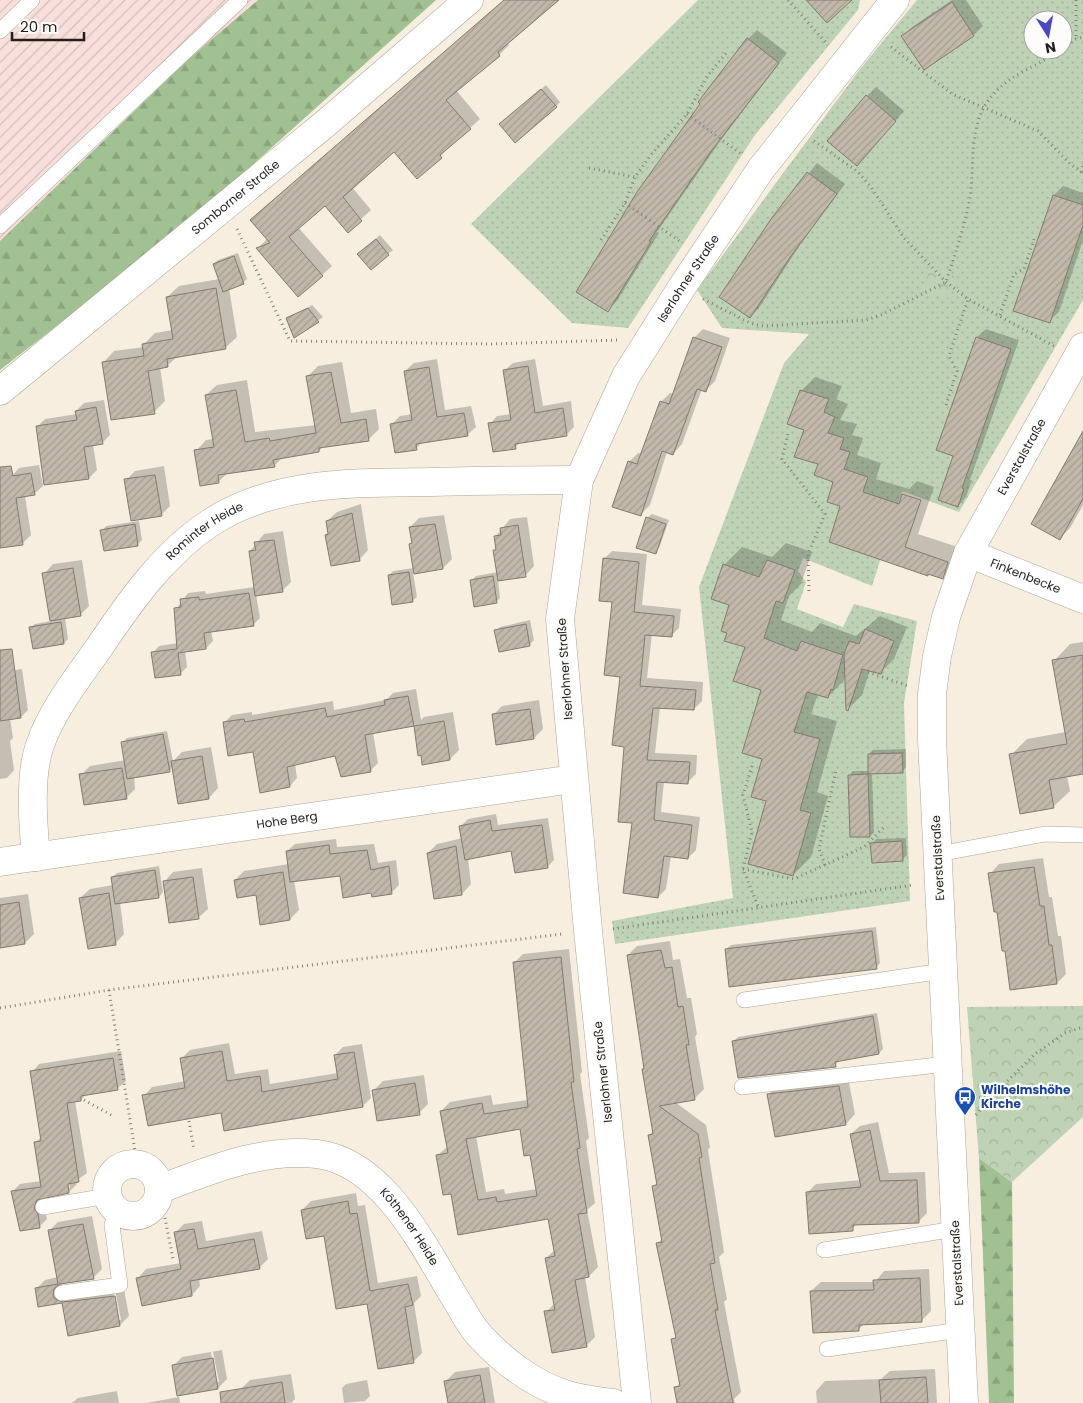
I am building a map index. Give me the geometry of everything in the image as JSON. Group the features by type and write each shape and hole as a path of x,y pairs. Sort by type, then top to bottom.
{"street":[{"name":"Somborner Straße","path":"0,391 226,206 469,0"},
{"name":"Iserlohner Straße","path":"637,1403 573,779 560,620 579,480 626,376 682,286 762,169 895,0"},
{"name":"Everstalstraße","path":"964,1403 943,971 932,694 946,616 968,553 1080,353"},
{"name":"Rominter Heide","path":"36,857 33,793 39,746 54,714 114,624 152,576 177,548 211,522 250,502 292,490 342,483 579,480"},
{"name":"Finkenbecke","path":"968,553 1083,599"},
{"name":"Hohe Berg","path":"0,862 573,779"},
{"name":"Köthener Heide","path":"112,1203 130,1216 138,1216 152,1208 159,1193 232,1163 262,1157 293,1153 319,1154 343,1163 366,1176 386,1193 471,1325 495,1352 536,1381 564,1394 613,1403"},
{"path":"112,1203 108,1181 112,1173 122,1166 137,1163 154,1173 159,1193"}],"lane":[{"path":"0,31 32,0"},
{"path":"0,226 240,0"},
{"path":"938,854 1045,834 1083,835"},
{"path":"744,1000 943,971"},
{"path":"742,1087 948,1064"},
{"path":"43,1207 112,1203 112,1225 120,1285 62,1293"},
{"path":"824,1250 956,1229"},
{"path":"827,1349 960,1330"}],"path":[{"path":"788,0 813,28"},
{"path":"1076,0 1076,39"},
{"path":"872,29 931,80 952,94 1038,131 1082,172"},
{"path":"1073,41 1083,37"},
{"path":"601,240 626,203 635,177 651,155 687,114 708,75 727,52"},
{"path":"682,286 750,323 763,326 866,320 946,282 968,204 973,148 983,108 1001,86 1044,60"},
{"path":"687,114 722,139"},
{"path":"795,127 858,172 871,187 904,238 946,282 968,299 1080,353"},
{"path":"1082,172 1083,165"},
{"path":"589,168 635,177"},
{"path":"626,203 657,225"},
{"path":"226,206 290,341 492,344 597,339"},
{"path":"1000,315 1014,274 1024,269 1035,236"},
{"path":"946,405 957,371 949,356 968,299"},
{"path":"788,434 782,459 825,514 808,554 809,593"},
{"path":"868,672 932,694"},
{"path":"752,766 743,795 752,832 743,869 758,906"},
{"path":"825,865 819,849 836,770"},
{"path":"743,869 794,880 864,847 886,825"},
{"path":"0,1008 109,990 588,931 939,882"},
{"path":"109,990 137,1163"},
{"path":"949,1100 991,1097 1035,1054 1065,1033 1083,1027"},
{"path":"84,1100 113,1116"},
{"path":"159,1193 173,1259"}],"shaded area":[{"path":"0,0 436,0 0,370"}],"green space":[{"path":"258,0 436,0 180,230 0,370 0,241 184,63"},
{"path":"698,0 860,0 858,10 755,135 628,328 572,323 471,224"},
{"path":"917,0 1083,0 1083,300 959,512 902,491 872,586 803,558 798,571 806,582 797,609 843,627 854,604 917,621 904,703 910,901 615,944 612,921 733,898 699,587 784,363 809,334 722,328 697,290 860,69"},
{"path":"930,264 958,278 949,298 924,294"},
{"path":"1083,1006 1083,1117 1012,1182 979,1158 967,1007"},
{"path":"979,1158 1012,1182 1014,1403 989,1403"}],"building":[{"path":"504,0 559,0 498,52 500,56 446,100 471,129 440,155 442,158 417,179 394,152 343,197 362,221 348,233 325,206 289,237 323,276 298,297 256,248 270,243 250,220"},
{"path":"806,0 852,0 827,23"},
{"path":"952,2 974,36 924,70 901,36"},
{"path":"747,38 779,63 712,150 649,241 651,242 608,312 576,292 637,192 700,104 698,102"},
{"path":"541,89 557,107 515,143 499,124"},
{"path":"866,95 896,121 857,166 827,141"},
{"path":"807,172 837,194 791,256 750,318 719,297 771,219"},
{"path":"1053,195 1083,205 1083,225 1050,323 1013,311"},
{"path":"376,239 389,255 371,270 357,254"},
{"path":"234,256 244,284 223,292 213,264"},
{"path":"216,288 226,349 167,359 168,367 148,371 155,414 111,420 102,362 144,356 142,344 173,339 166,297"},
{"path":"308,308 319,322 294,338 286,318"},
{"path":"693,337 722,347 706,392 697,389 673,455 662,451 641,516 612,507 628,461 637,464 660,401 669,404"},
{"path":"976,337 1011,349 962,488 964,489 958,507 938,500 953,456 936,450"},
{"path":"528,366 535,413 563,408 567,436 515,444 516,449 493,452 488,423 511,420 503,370"},
{"path":"429,367 437,417 464,413 468,436 416,444 417,450 395,453 390,424 412,420 404,371"},
{"path":"331,372 341,423 366,419 369,441 319,448 319,452 273,460 275,467 218,475 219,483 200,486 194,450 214,447 205,395 236,390 245,442 269,438 270,441 316,433 306,376"},
{"path":"800,390 829,399 824,412 835,417 828,433 844,438 840,449 850,452 844,469 868,477 863,492 899,504 902,494 921,500 905,547 948,562 943,579 928,574 928,576 829,542 840,506 827,502 833,482 814,475 818,464 794,457 804,430 787,424"},
{"path":"96,407 103,444 84,447 89,479 44,485 36,426 77,420 75,411"},
{"path":"1083,431 1083,499 1060,540 1031,524"},
{"path":"11,466 13,476 31,473 35,495 16,498 23,545 0,548 0,467"},
{"path":"155,475 162,516 131,521 124,479"},
{"path":"352,513 360,561 331,566 325,535 328,534 326,521"},
{"path":"646,517 666,524 656,554 636,548"},
{"path":"135,524 138,546 104,551 100,530"},
{"path":"435,524 443,569 414,574 409,544 412,543 409,527"},
{"path":"518,525 526,577 498,581 493,550 496,550 494,536 501,535 500,528"},
{"path":"274,540 283,592 255,596 249,551 256,550 254,542"},
{"path":"603,558 639,562 634,612 674,616 672,637 645,635 640,686 696,690 694,710 653,708 647,760 690,762 688,784 657,782 654,820 692,825 688,859 664,856 658,898 623,893 632,823 618,822 624,747 612,745 620,677 604,675 612,602 599,601"},
{"path":"767,560 795,570 783,603 776,601 764,638 797,651 801,641 843,655 833,690 831,689 828,698 807,692 794,732 820,739 800,810 811,813 793,876 748,864 766,801 751,797 762,759 742,753 761,690 733,681 745,647 724,641 727,633 721,631 729,605 711,599 723,564 759,577"},
{"path":"73,568 81,616 50,621 42,573"},
{"path":"409,572 413,602 392,605 388,575"},
{"path":"493,576 497,603 474,607 470,580"},
{"path":"249,593 254,626 204,633 206,649 178,653 181,675 155,678 151,652 177,649 174,608 181,607 180,599 199,597 199,600"},
{"path":"61,622 64,644 33,649 29,627"},
{"path":"526,624 530,646 499,652 494,630"},
{"path":"865,629 894,641 881,674 862,669 848,711 846,710 844,654 849,641 859,644"},
{"path":"12,649 21,718 0,721 0,650"},
{"path":"1083,655 1083,774 1049,780 1054,808 1020,814 1009,754 1067,744 1052,660"},
{"path":"408,696 414,726 365,735 371,772 341,777 335,756 287,767 290,787 260,793 253,752 228,756 223,722 244,719 245,722 325,708 327,717 385,705 384,700"},
{"path":"530,709 534,739 496,745 492,714"},
{"path":"444,721 450,760 422,765 421,755 418,756 414,726"},
{"path":"163,734 170,772 127,779 121,742"},
{"path":"902,753 903,773 868,774 868,754"},
{"path":"202,756 209,799 178,804 171,761"},
{"path":"122,768 127,799 84,805 79,774"},
{"path":"868,774 870,837 850,837 848,775"},
{"path":"490,820 492,831 542,825 548,868 515,873 511,851 465,860 459,826"},
{"path":"902,841 903,861 872,863 870,843"},
{"path":"329,845 330,854 367,850 371,870 389,866 392,894 372,897 371,893 343,898 340,876 290,882 286,851"},
{"path":"456,846 462,895 434,899 427,853"},
{"path":"1034,867 1040,906 1044,906 1049,945 1052,945 1057,984 1010,990 1005,951 1002,951 997,912 994,912 988,873"},
{"path":"155,870 159,898 115,904 111,877"},
{"path":"283,872 290,920 260,925 256,895 237,898 234,880"},
{"path":"193,877 199,919 169,923 163,881"},
{"path":"109,893 116,945 88,949 79,898"},
{"path":"19,902 25,944 0,948 0,905"},
{"path":"872,931 877,969 729,987 725,949"},
{"path":"661,950 665,968 672,967 678,1007 683,1006 689,1045 686,1045 695,1100 659,1106 698,1134 702,1157 699,1158 715,1263 710,1264 718,1310 715,1310 733,1403 677,1403 674,1387 680,1386 671,1339 676,1338 656,1243 662,1242 652,1186 657,1185 648,1135 653,1134 642,1069 644,1069 627,955"},
{"path":"561,957 574,1082 571,1082 580,1148 577,1149 587,1213 578,1214 589,1277 575,1280 587,1347 552,1353 544,1311 555,1310 545,1258 555,1256 548,1219 458,1235 451,1194 443,1195 436,1155 448,1153 440,1111 482,1103 484,1114 528,1107 513,962","holes":["520,1129 524,1156 530,1155 537,1196 497,1202 496,1197 478,1200 466,1139"]},
{"path":"873,1016 879,1054 835,1062 836,1067 738,1078 732,1041"},
{"path":"222,1051 227,1081 260,1076 262,1092 338,1079 334,1055 354,1052 363,1107 224,1131 221,1113 148,1126 142,1095 185,1088 180,1058"},
{"path":"113,1058 118,1090 81,1096 81,1101 67,1103 79,1182 68,1184 69,1193 37,1200 34,1208 38,1214 40,1228 20,1231 11,1191 41,1187 34,1142 41,1141 30,1071"},
{"path":"415,1083 420,1115 377,1121 372,1090"},
{"path":"839,1086 846,1125 775,1137 767,1094"},
{"path":"870,1130 880,1181 917,1180 919,1223 853,1225 853,1231 809,1234 806,1192 861,1187 850,1134"},
{"path":"348,1201 350,1214 357,1213 370,1291 408,1284 413,1305 405,1307 414,1363 378,1369 367,1304 336,1309 324,1236 306,1239 301,1210"},
{"path":"83,1224 94,1279 60,1284 54,1289 53,1295 55,1299 63,1302 115,1296 120,1326 68,1336 62,1303 38,1307 35,1288 58,1284 48,1230"},
{"path":"194,1229 198,1249 254,1239 260,1269 190,1281 192,1296 142,1306 136,1278 181,1269 174,1232"},
{"path":"920,1278 922,1322 859,1325 859,1331 813,1333 810,1291 874,1290 873,1280"},
{"path":"213,1358 218,1389 177,1396 172,1365"},
{"path":"480,1375 485,1403 448,1403 444,1381"},
{"path":"926,1377 928,1403 881,1403 879,1380"},
{"path":"282,1382 285,1403 221,1403 220,1392"}],"place":[{"name":"Wilhelmshöhe Kirche","path":"965,1116"}]}
